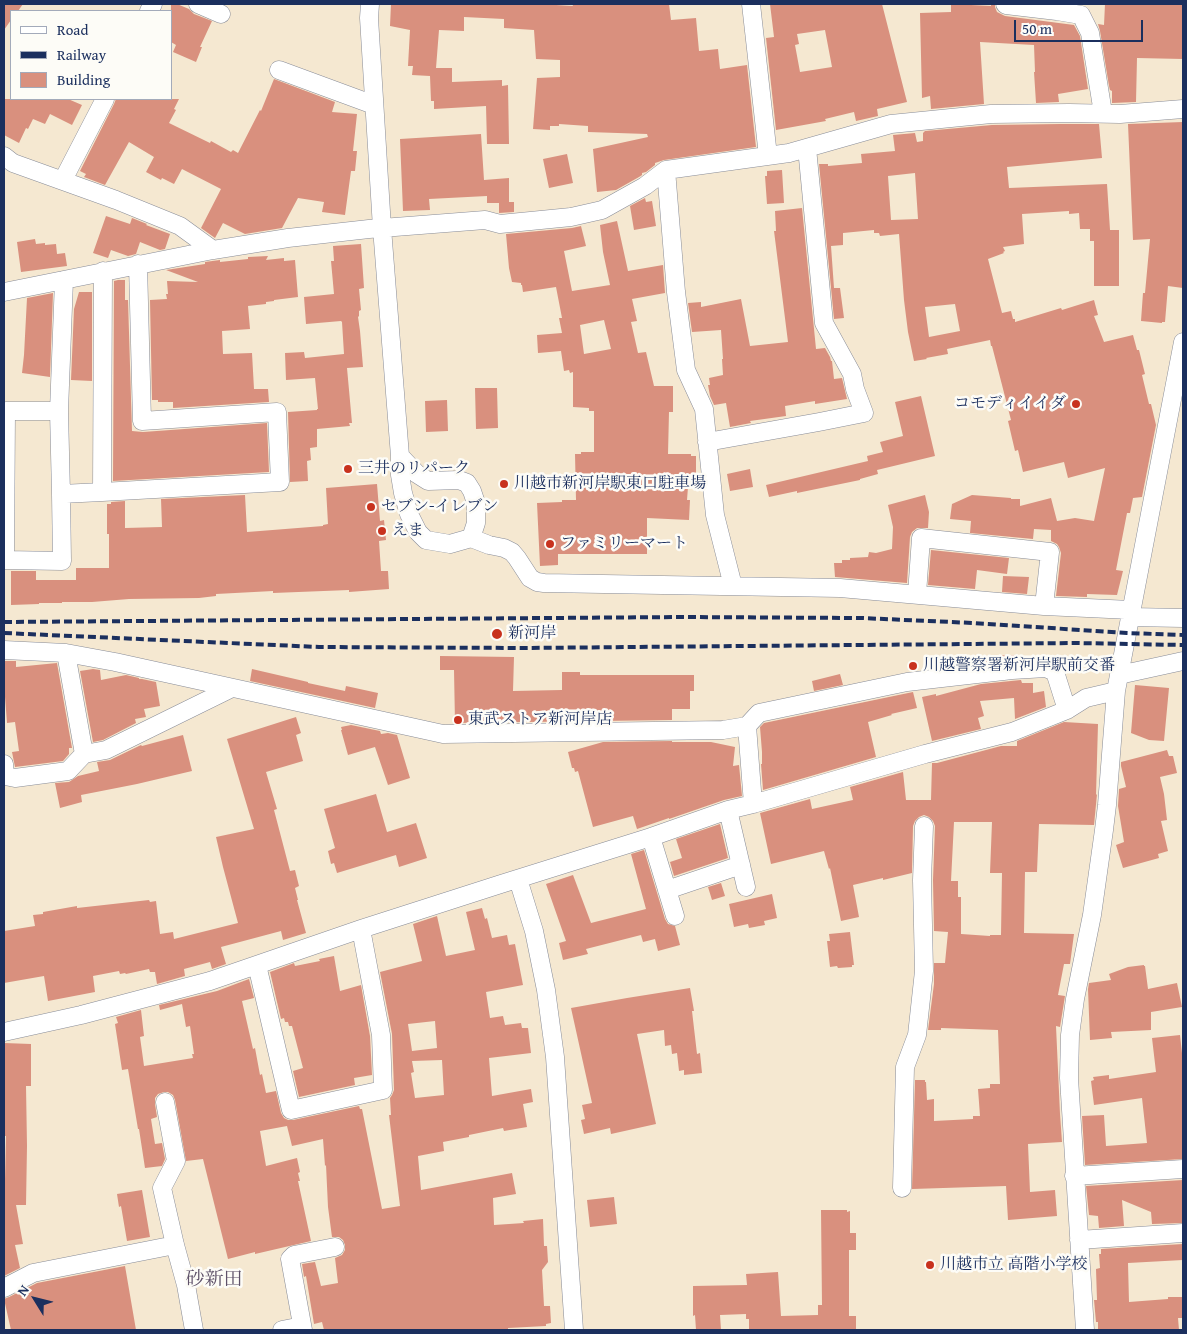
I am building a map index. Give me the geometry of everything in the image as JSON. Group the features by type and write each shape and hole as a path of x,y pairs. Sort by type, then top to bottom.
{"street":[{"path":"198,4 221,14"},
{"path":"370,4 369,18 374,105 400,475 409,514 418,532 426,540 450,544 471,538 504,548 512,552 530,578 537,582 840,588 1183,618"},
{"path":"752,4 768,156"},
{"path":"1005,4 1081,15 1090,33 1103,113"},
{"path":"279,70 374,105"},
{"path":"63,180 104,100"},
{"path":"4,292 138,264 288,238 485,220 500,224 571,217 602,210 645,186 666,170 789,153 890,124 991,114 1120,114 1183,109"},
{"path":"707,442 864,413 855,389 852,374 824,323 807,148"},
{"path":"4,156 13,163 63,180 180,226 213,250"},
{"path":"666,170 676,292 686,370 704,409 715,515 733,586"},
{"path":"61,494 280,482 278,412 142,421 138,264"},
{"path":"102,492 103,272"},
{"path":"59,411 6,411 5,560 62,561 59,411 64,280"},
{"path":"1085,1330 1069,1078 1070,1035 1092,915 1104,830 1118,683 1183,342"},
{"path":"400,456 417,474 428,481 459,480 467,483 472,490 476,503 476,523 471,538"},
{"path":"916,594 922,538 1050,552 1044,606"},
{"path":"4,650 66,652 443,734 724,730 747,726 759,713 907,682 1046,668 1056,672 1066,710"},
{"path":"66,652 84,754"},
{"path":"4,1032 81,1015 210,981 361,929 728,810 925,754 1012,732 1066,710 1118,683 1183,661"},
{"path":"4,764 5,776 15,778 68,771 84,754 106,750 232,688"},
{"path":"747,726 753,804"},
{"path":"728,810 746,887"},
{"path":"902,1188 906,1067 917,1035 924,971 922,880 924,826"},
{"path":"651,836 675,916"},
{"path":"667,890 742,865"},
{"path":"518,879 534,931 546,990 555,1057 574,1330"},
{"path":"257,965 291,1110 383,1090 381,1035 361,929"},
{"path":"164,1102 176,1161 162,1188 186,1285 194,1330"},
{"path":"1074,1176 1183,1169"},
{"path":"1080,1240 1183,1233"},
{"path":"4,1288 33,1273 175,1245"},
{"path":"282,1330 302,1328 290,1259 294,1255 335,1247"}],"building":[{"path":"4,4 23,4 19,10 10,10 10,21 4,30"},
{"path":"171,4 177,4 189,9 194,14 212,21 200,47 202,47 196,62 173,52 176,45 172,43"},
{"path":"391,4 539,4 573,6 572,4 669,4 671,20 696,18 699,51 718,49 720,69 747,65 756,147 664,160 655,163 642,175 616,190 597,192 593,149 648,137 647,134 588,132 588,126 559,124 559,126 550,126 550,130 533,129 537,78 560,77 560,60 536,59 534,30 504,28 504,19 464,17 464,31 439,30 436,68 452,68 452,82 502,80 502,86 508,85 509,144 487,144 486,106 434,109 434,101 431,101 430,76 412,75 413,66 408,66 410,30 390,26"},
{"path":"770,4 882,4 907,102 877,109 878,116 856,121 854,112 825,119 826,121 776,130 766,38 774,37","holes":["825,30 832,67 800,72 795,45 799,44 797,34"]},
{"path":"951,4 991,6 991,4 995,4 997,12 1005,16 1074,25 1080,36 1088,89 1058,94 1059,102 1036,103 1034,45 980,42 984,104 931,109 930,96 922,98 920,13 951,12"},
{"path":"1105,4 1183,4 1183,59 1137,58 1136,102 1112,103 1112,91 1109,86 1098,24 1104,25"},
{"path":"274,79 335,102 332,112 357,114 353,151 357,151 355,171 351,171 345,215 322,212 324,202 298,198 282,228 245,234 223,223 215,238 201,228 221,189 182,169 174,184 162,178 161,180 146,172 154,157 129,142 105,185 84,177 86,174 80,171 116,100 179,99 169,123 210,143 211,141 231,152 233,150 238,153 261,111"},
{"path":"4,99 70,100 82,105 72,125 50,114 45,124 33,119 28,129 26,128 19,143 4,135"},
{"path":"1183,122 1183,288 1168,286 1165,322 1141,321 1150,239 1133,240 1128,124"},
{"path":"1099,124 1102,158 1007,167 1009,188 1107,184 1110,230 1119,230 1119,286 1094,286 1094,241 1090,241 1090,229 1080,229 1079,213 1069,214 1069,211 1022,214 1024,244 1003,247 1004,253 988,259 1002,313 1011,311 1015,322 1094,300 1098,315 1094,316 1104,342 1133,335 1137,350 1139,350 1145,374 1142,375 1156,425 1142,497 1133,498 1130,513 1127,513 1116,570 1123,571 1117,595 1087,594 1087,597 1056,596 1061,553 1057,544 1051,541 1051,530 1034,529 1033,539 970,533 971,521 950,519 952,504 972,495 1020,499 1020,506 1051,498 1057,521 1075,518 1094,521 1105,468 1068,478 1064,462 1023,472 1018,450 1015,451 1008,421 1011,420 990,340 947,349 948,354 914,361 904,300 899,234 880,236 879,233 874,233 874,230 843,233 843,245 831,246 834,288 840,288 844,318 834,319 819,164 828,164 828,166 862,163 861,154 895,151 893,135 915,133 917,142 923,141 923,133 925,131 992,125","holes":["915,173 918,219 891,220 888,176","955,304 960,331 929,337 925,307"]},
{"path":"481,134 484,180 509,178 509,202 514,202 514,212 499,213 499,203 487,203 487,196 429,199 430,210 403,211 400,139"},
{"path":"567,154 573,183 549,188 543,159"},
{"path":"782,170 784,203 767,204 765,176 767,176 767,171"},
{"path":"645,198 646,202 652,201 656,226 634,230 630,206"},
{"path":"802,208 816,349 825,348 832,361 834,379 842,378 847,399 815,404 815,401 785,406 786,416 750,421 751,423 730,427 726,403 714,405 708,385 710,385 709,378 723,375 721,330 692,332 688,303 701,302 701,307 741,299 750,346 788,342 774,231 776,231 775,211"},
{"path":"106,216 130,224 132,218 170,234 165,249 160,250 140,242 136,254 128,256 111,250 108,258 93,253"},
{"path":"617,221 628,271 663,265 665,293 632,299 637,321 631,322 638,353 646,352 654,386 673,386 673,412 669,412 668,454 691,454 691,456 696,456 696,474 689,474 687,500 690,500 689,520 647,518 647,554 558,554 558,565 540,566 537,503 576,500 575,454 594,452 594,411 589,411 589,408 573,407 573,372 570,373 569,370 564,371 561,351 538,353 537,335 562,333 559,318 562,318 556,287 523,292 521,283 512,282 506,234 581,226 586,246 564,251 572,291 610,285 600,225","holes":["604,320 611,349 584,354 580,325"]},
{"path":"35,239 36,244 56,244 57,254 65,253 67,266 21,272 17,242"},
{"path":"361,244 364,288 359,289 361,310 358,317 363,367 347,368 352,423 349,423 350,426 317,429 317,447 310,448 311,460 307,461 308,481 290,482 288,412 318,409 315,378 286,380 285,353 304,352 305,358 344,354 342,322 306,324 304,297 334,294 331,261 334,261 333,246"},
{"path":"268,256 266,260 284,258 284,261 295,260 298,297 248,306 250,329 222,331 223,354 252,353 254,389 268,389 269,402 173,408 173,402 152,400 150,300 167,299 167,281 198,282 166,270 205,264 205,262"},
{"path":"125,280 125,300 128,300 132,431 143,432 267,423 269,472 113,481 114,281"},
{"path":"79,292 92,292 92,381 71,380 74,309"},
{"path":"53,293 50,377 22,373 27,298"},
{"path":"475,388 497,388 498,428 476,429"},
{"path":"921,396 935,456 877,470 878,474 860,480 769,497 766,485 868,461 867,456 883,452 880,442 903,436 895,402"},
{"path":"447,400 448,431 426,432 425,401"},
{"path":"750,469 753,487 730,491 727,474"},
{"path":"377,484 380,521 384,520 386,540 379,541 381,571 388,571 389,589 349,592 349,590 273,593 273,591 216,594 216,596 199,598 129,599 11,605 11,571 36,571 36,580 76,580 76,568 109,568 107,504 111,504 111,502 125,501 125,528 162,527 161,499 245,495 247,532 323,526 328,524 326,488"},
{"path":"925,495 929,512 928,528 917,528 910,537 907,583 835,577 834,563 842,563 842,560 850,560 850,558 868,557 869,552 876,553 892,549 893,527 888,505"},
{"path":"931,550 1009,558 1007,574 977,570 975,589 928,585"},
{"path":"1003,576 1029,577 1027,594 1002,592"},
{"path":"1020,655 1020,659 984,663 984,656"},
{"path":"440,656 514,657 513,691 562,690 562,672 580,672 580,675 694,675 694,691 690,691 690,709 672,709 672,720 455,723 454,670 440,670"},
{"path":"4,661 16,661 16,667 57,663 72,748 69,748 69,754 63,761 15,767 12,752 19,751 15,722 7,723 4,697"},
{"path":"252,669 345,691 346,686 378,693 375,708 250,681"},
{"path":"100,670 101,680 126,675 156,682 160,706 144,709 146,717 135,719 136,723 103,740 93,742 80,671"},
{"path":"840,674 843,685 814,691 812,681"},
{"path":"1021,680 1022,683 1033,683 1033,693 1044,691 1046,707 1015,719 1014,698 980,701 984,716 978,718 981,729 932,741 922,697 936,694 936,696 981,684"},
{"path":"1135,685 1169,688 1164,741 1149,740 1131,733"},
{"path":"913,692 917,708 868,722 876,757 763,790 760,727 764,723"},
{"path":"296,717 301,733 296,735 303,761 266,772 277,809 274,810 290,871 295,870 299,886 295,888 306,933 283,940 281,931 221,947 226,964 212,969 210,962 184,969 185,976 157,984 155,972 150,972 149,969 126,974 120,974 119,971 93,976 95,992 48,1001 44,976 4,983 4,931 35,926 33,915 43,914 43,912 77,906 77,908 149,900 150,902 156,901 160,934 173,932 174,939 238,923 216,837 254,829 227,739"},
{"path":"1064,722 1098,724 1097,794 1094,825 1039,824 1037,872 1025,872 1024,933 1074,934 1070,964 1064,964 1058,995 1065,996 1060,1027 1056,1026 1062,1142 1028,1144 1030,1192 1055,1190 1057,1216 1008,1220 1006,1186 912,1189 915,1080 925,1080 927,1100 934,1099 934,1121 973,1119 973,1116 980,1116 978,1089 990,1088 990,1084 1000,1084 998,1030 941,1028 941,1030 928,1030 934,984 934,963 945,963 948,932 934,931 935,826 933,821 924,815 915,821 913,826 912,873 853,885 859,917 841,921 830,868 824,851 771,864 760,813 810,799 812,809 853,800 850,787 903,772 906,800 931,800 932,763 1001,746 1017,746 1017,741","holes":["954,822 992,822 990,873 1002,873 1001,935 961,934 961,897 958,897 958,881 951,881"]},
{"path":"351,725 380,731 381,734 397,735 410,778 388,785 375,747 348,755 341,727"},
{"path":"183,735 192,771 81,795 82,802 60,808 55,783 69,782 78,776 99,771 97,762 110,760 141,745"},
{"path":"603,742 711,742 735,747 733,766 739,765 742,796 724,800 637,829 633,816 593,827 578,771 575,772 574,768 572,768 568,752"},
{"path":"1167,750 1169,756 1173,756 1177,773 1160,777 1167,820 1161,821 1168,851 1158,854 1159,858 1123,868 1116,845 1124,842 1118,806 1119,789 1126,787 1121,762"},
{"path":"376,794 387,832 416,823 427,858 399,867 396,855 337,873 334,863 331,864 328,851 335,848 324,809"},
{"path":"720,824 728,858 674,876 670,862 682,858 676,839"},
{"path":"644,850 665,919 668,924 675,926 680,945 658,951 655,939 643,942 641,935 586,949 588,954 563,960 559,943 566,941 546,884 573,875 591,923 646,909 631,854"},
{"path":"721,883 725,896 712,900 708,887"},
{"path":"772,894 777,918 764,921 765,925 749,928 748,924 734,927 729,904"},
{"path":"482,908 485,919 487,918 492,938 507,935 509,945 515,944 523,985 486,992 490,1018 503,1016 505,1025 521,1023 522,1028 528,1028 531,1053 489,1058 492,1096 531,1089 533,1102 523,1104 527,1127 504,1131 503,1128 469,1135 469,1137 443,1142 444,1151 418,1156 421,1190 512,1173 516,1194 493,1198 494,1225 524,1223 523,1221 543,1219 544,1246 547,1246 548,1262 542,1270 544,1306 550,1306 551,1323 546,1324 546,1326 508,1328 508,1330 324,1330 322,1322 314,1324 306,1276 304,1277 302,1264 315,1262 321,1286 338,1283 335,1258 342,1255 345,1245 339,1237 332,1237 323,1139 292,1146 287,1126 260,1131 266,1166 297,1158 300,1172 298,1173 300,1181 298,1181 311,1241 228,1259 203,1159 186,1161 175,1100 173,1095 168,1092 158,1094 155,1098 157,1117 151,1119 155,1144 162,1143 165,1159 162,1166 145,1168 128,1069 122,1070 115,1024 118,1023 116,1017 141,1010 144,1036 140,1037 144,1066 193,1058 190,1026 186,1027 182,1004 160,1010 159,1005 217,991 249,979 254,998 242,1001 266,1093 276,1091 281,1113 288,1120 359,1106 362,1109 382,1209 400,1206 389,1115 391,1115 390,1098 394,1090 392,1034 380,972 422,961 413,924 437,916 446,956 475,950 466,912","holes":["435,1021 437,1048 412,1051 408,1024","442,1060 444,1095 415,1098 411,1073 414,1072 412,1061"]},
{"path":"850,932 854,965 852,967 830,967 827,941 830,941 829,934"},
{"path":"334,956 340,991 361,985 370,1036 372,1075 354,1078 355,1085 299,1097 293,1071 303,1068 292,1026 285,1022 284,1018 281,1019 270,972 294,963 295,966"},
{"path":"1144,965 1148,989 1177,983 1182,1007 1151,1012 1151,1030 1111,1032 1112,1038 1090,1040 1089,983 1111,980 1109,974 1128,967"},
{"path":"690,988 694,1011 692,1011 697,1054 700,1053 702,1073 684,1075 684,1070 679,1071 677,1053 672,1054 671,1045 665,1046 664,1030 637,1034 656,1124 611,1134 610,1128 584,1134 581,1120 585,1119 582,1105 592,1103 571,1008"},
{"path":"1180,1035 1183,1062 1183,1159 1085,1165 1082,1116 1104,1115 1106,1146 1147,1143 1142,1098 1094,1105 1091,1081 1094,1080 1093,1077 1109,1075 1109,1079 1156,1072 1152,1038"},
{"path":"4,1043 31,1044 31,1086 26,1086 26,1205 16,1205 23,1244 15,1245 20,1268 4,1276 6,1136 4,1136"},
{"path":"1183,1180 1183,1223 1152,1224 1151,1212 1122,1200 1124,1226 1099,1228 1098,1216 1089,1215 1086,1186"},
{"path":"142,1190 150,1237 127,1241 117,1194"},
{"path":"614,1197 617,1224 590,1227 587,1200"},
{"path":"821,1210 850,1211 850,1233 856,1233 856,1250 849,1250 849,1316 856,1316 856,1330 749,1330 749,1319 746,1319 746,1314 720,1315 721,1330 696,1330 695,1315 693,1316 693,1286 747,1285 746,1274 778,1272 781,1316 818,1315 818,1305 822,1305"},
{"path":"1183,1244 1183,1260 1128,1263 1129,1302 1183,1297 1183,1318 1178,1318 1179,1330 1098,1330 1094,1300 1097,1300 1096,1269 1100,1268 1099,1254 1101,1254 1101,1249"},
{"path":"125,1266 136,1330 11,1330 4,1299 37,1283"}],"railway":[{"path":"4,622 683,617 862,618 1183,635"},
{"path":"4,633 319,647 523,648 1077,643 1183,645"}],"place":[{"name":"コモディイイダ","path":"1076,404"},
{"name":"三井のリパーク","path":"348,469"},
{"name":"川越市新河岸駅東口駐車場","path":"504,484"},
{"name":"セブン-イレブン","path":"371,507"},
{"name":"えま","path":"382,531"},
{"name":"ファミリーマート","path":"550,544"},
{"name":"新河岸","path":"497,634"},
{"name":"川越警察署新河岸駅前交番","path":"913,666"},
{"name":"東武ストア新河岸店","path":"458,720"},
{"name":"川越市立 高階小学校","path":"930,1265"}],"district":[{"name":"砂新田","path":"214,1280"}]}
